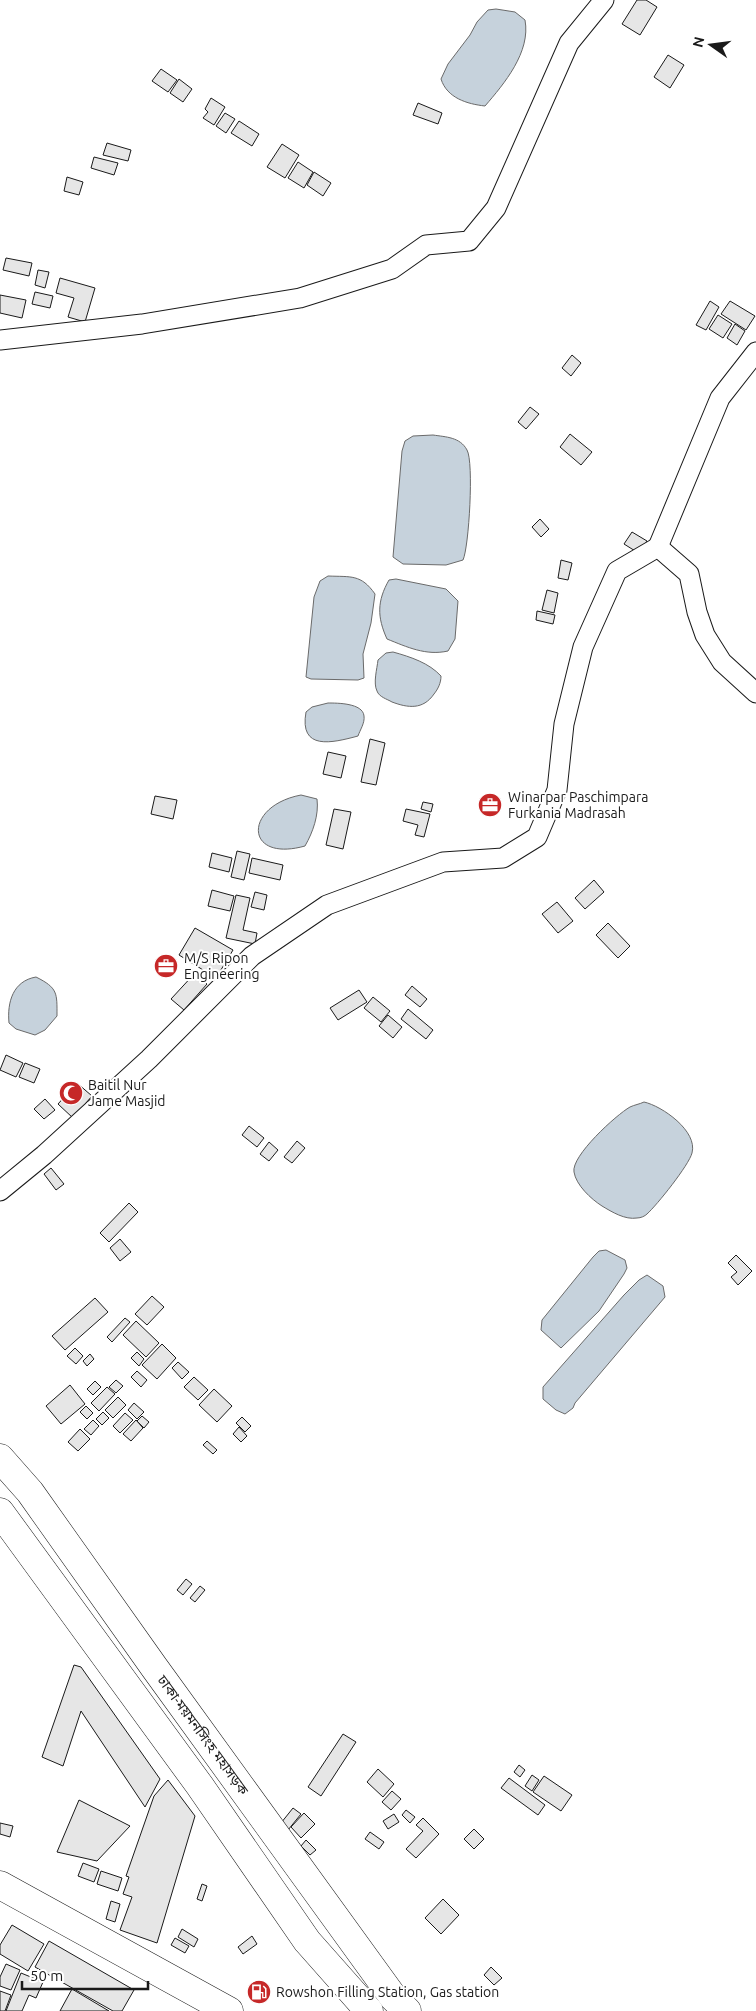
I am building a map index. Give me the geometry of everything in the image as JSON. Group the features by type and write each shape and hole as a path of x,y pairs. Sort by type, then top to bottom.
{"highway":[{"name":"ঢাকা-ময়মনসিংহ মহাসড়ক","path":"0,1458 30,1492 393,1997 407,2011"},
{"path":"0,1512 200,1786 307,1941 369,2011"},
{"path":"0,1885 229,2011"}],"street":[{"path":"0,340 142,324 300,298 392,269 426,245 469,241 496,208 568,43 604,0"},
{"path":"0,1191 44,1155 149,1059 252,956 327,905 443,862 503,858 537,837 557,790 564,724 583,647 617,571 658,547 720,398 756,352"},
{"path":"658,547 689,574 696,612 705,635 722,662 756,693"}],"shaded area":[{"path":"496,9 515,12 525,20 524,44 508,78 485,106 471,104 459,99 448,91 441,79 448,64 470,35 477,22 488,10"},
{"path":"433,435 457,440 467,450 470,487 469,523 465,552 463,560 446,565 403,564 393,557 402,451 405,441 413,436"},
{"path":"328,576 355,578 365,583 375,594 371,623 363,654 364,678 358,680 311,679 306,677 314,597 320,581"},
{"path":"396,579 446,589 458,601 455,639 448,651 424,652 387,639 381,623 380,602 389,580"},
{"path":"393,652 425,664 441,676 437,690 425,703 415,706 404,706 392,702 378,693 375,680 378,660 386,653"},
{"path":"328,703 355,706 363,712 364,721 358,736 328,742 313,739 305,725 306,712 312,707"},
{"path":"301,795 317,799 315,823 305,846 285,849 270,847 262,840 258,831 261,820 269,810 282,801"},
{"path":"36,977 49,984 55,992 57,1016 45,1030 35,1035 16,1029 9,1023 9,1008 17,988 28,979"},
{"path":"644,1102 669,1114 684,1128 690,1136 692,1153 679,1175 652,1209 641,1217 628,1218 610,1211 589,1196 581,1187 574,1172 575,1165 580,1156 605,1127 630,1107"},
{"path":"606,1250 625,1260 627,1268 599,1311 561,1348 541,1330 542,1320 593,1257 599,1251"},
{"path":"647,1275 663,1286 665,1297 575,1403 573,1408 565,1414 556,1410 543,1399 543,1387 624,1295"}],"building":[{"path":"637,0 646,0 657,7 640,35 622,24"},
{"path":"668,55 684,65 670,88 654,77"},
{"path":"161,69 177,80 168,92 152,81"},
{"path":"179,79 192,89 183,102 170,93"},
{"path":"211,98 225,107 214,125 203,118 208,112 205,109"},
{"path":"418,103 442,113 438,124 413,115"},
{"path":"225,113 235,119 226,133 216,126"},
{"path":"239,121 259,134 252,146 231,133"},
{"path":"107,143 131,150 128,161 103,155"},
{"path":"282,144 299,155 285,178 267,167"},
{"path":"94,157 118,163 114,175 91,168"},
{"path":"298,162 313,172 304,188 288,178"},
{"path":"314,172 331,183 323,196 307,185"},
{"path":"67,177 83,182 79,195 64,191"},
{"path":"6,258 32,263 29,276 3,270"},
{"path":"38,270 49,272 45,288 35,285"},
{"path":"60,278 95,288 85,322 68,317 74,298 56,293"},
{"path":"35,292 53,296 50,308 32,304"},
{"path":"0,295 26,300 22,318 0,313"},
{"path":"710,301 719,307 706,330 696,325"},
{"path":"730,301 755,316 746,330 721,314"},
{"path":"718,315 732,324 723,338 709,329"},
{"path":"735,324 745,331 737,345 727,338"},
{"path":"572,355 581,363 571,376 562,368"},
{"path":"530,407 539,414 526,429 518,422"},
{"path":"570,434 592,452 581,465 560,447"},
{"path":"540,519 549,529 541,537 532,527"},
{"path":"632,532 647,541 640,554 624,544"},
{"path":"561,560 572,563 568,580 558,578"},
{"path":"547,590 558,593 554,613 542,610"},
{"path":"537,611 555,615 553,624 536,620"},
{"path":"370,739 385,743 376,785 361,782"},
{"path":"328,752 346,756 341,778 323,774"},
{"path":"155,796 177,800 173,819 151,814"},
{"path":"423,802 433,804 431,812 421,809"},
{"path":"334,809 351,812 343,849 326,845"},
{"path":"406,809 430,814 424,837 415,835 418,825 403,821"},
{"path":"237,851 250,854 244,880 231,877"},
{"path":"212,853 232,858 229,872 209,867"},
{"path":"252,858 283,865 280,880 249,873"},
{"path":"594,880 604,892 585,909 575,898"},
{"path":"212,890 234,896 230,911 208,906"},
{"path":"255,892 267,895 264,910 251,907"},
{"path":"236,895 250,898 243,930 257,933 255,944 226,938"},
{"path":"557,902 573,921 558,933 542,914"},
{"path":"608,923 630,946 618,958 596,935"},
{"path":"195,928 233,950 216,978 179,955"},
{"path":"195,973 207,984 184,1010 171,999"},
{"path":"412,986 427,999 420,1007 405,995"},
{"path":"359,990 367,1002 338,1020 330,1008"},
{"path":"373,997 390,1011 381,1022 364,1008"},
{"path":"408,1009 433,1030 426,1039 401,1019"},
{"path":"388,1015 402,1027 393,1038 379,1026"},
{"path":"6,1055 23,1063 16,1077 0,1070"},
{"path":"25,1063 40,1069 34,1083 19,1077"},
{"path":"77,1083 92,1096 73,1118 58,1104"},
{"path":"45,1099 55,1110 44,1119 34,1109"},
{"path":"249,1126 264,1138 257,1147 242,1135"},
{"path":"297,1141 305,1148 292,1163 284,1157"},
{"path":"269,1142 278,1150 269,1161 260,1154"},
{"path":"51,1168 64,1184 56,1190 44,1174"},
{"path":"129,1203 138,1212 109,1242 100,1233"},
{"path":"120,1239 131,1252 120,1261 110,1248"},
{"path":"736,1255 752,1271 738,1285 731,1277 737,1272 728,1263"},
{"path":"152,1296 164,1307 147,1325 135,1314"},
{"path":"95,1298 108,1312 65,1350 52,1336"},
{"path":"125,1318 130,1322 112,1342 107,1337"},
{"path":"136,1321 159,1343 146,1357 123,1335"},
{"path":"162,1344 176,1358 157,1379 142,1365"},
{"path":"75,1348 83,1356 76,1364 67,1356"},
{"path":"137,1352 144,1359 139,1366 131,1358"},
{"path":"90,1354 94,1359 87,1366 83,1361"},
{"path":"178,1362 189,1372 182,1379 172,1368"},
{"path":"137,1371 147,1380 141,1387 131,1377"},
{"path":"194,1377 208,1390 198,1400 184,1387"},
{"path":"116,1380 123,1386 116,1393 109,1387"},
{"path":"95,1381 101,1387 93,1395 87,1389"},
{"path":"70,1385 85,1404 61,1424 46,1406"},
{"path":"107,1387 115,1394 99,1411 91,1403"},
{"path":"214,1389 232,1406 217,1422 199,1405"},
{"path":"118,1397 126,1405 113,1418 105,1410"},
{"path":"134,1403 144,1412 137,1419 128,1410"},
{"path":"86,1406 93,1413 87,1419 80,1412"},
{"path":"103,1412 109,1418 102,1425 96,1419"},
{"path":"125,1413 133,1420 120,1433 113,1426"},
{"path":"142,1416 149,1422 144,1428 137,1421"},
{"path":"242,1417 251,1426 245,1432 236,1423"},
{"path":"93,1420 99,1426 91,1435 84,1429"},
{"path":"136,1420 143,1428 131,1441 123,1434"},
{"path":"239,1427 247,1436 241,1442 233,1434"},
{"path":"80,1429 90,1439 78,1451 68,1442"},
{"path":"207,1441 217,1450 213,1454 203,1445"},
{"path":"186,1579 192,1584 183,1595 177,1590"},
{"path":"200,1586 205,1590 195,1602 190,1598"},
{"path":"74,1665 81,1667 160,1779 145,1807 81,1711 63,1766 42,1757"},
{"path":"343,1734 356,1742 321,1796 308,1787"},
{"path":"519,1765 525,1770 520,1777 514,1772"},
{"path":"378,1769 394,1784 383,1797 367,1782"},
{"path":"532,1775 539,1780 532,1791 525,1786"},
{"path":"544,1776 572,1795 561,1811 533,1792"},
{"path":"509,1778 545,1805 538,1815 501,1788"},
{"path":"168,1780 195,1816 157,1943 120,1930 132,1897 123,1894 129,1877 126,1876 154,1796"},
{"path":"392,1791 401,1799 391,1810 382,1802"},
{"path":"79,1800 130,1826 97,1861 57,1852"},
{"path":"293,1808 301,1814 288,1830 281,1823"},
{"path":"406,1810 415,1817 410,1823 402,1815"},
{"path":"304,1813 315,1824 301,1838 291,1827"},
{"path":"394,1814 399,1822 388,1829 383,1821"},
{"path":"423,1818 439,1834 416,1858 406,1849 423,1831 416,1825"},
{"path":"0,1823 13,1826 10,1837 0,1834"},
{"path":"474,1829 484,1839 474,1849 464,1839"},
{"path":"370,1832 384,1842 379,1849 365,1839"},
{"path":"306,1840 316,1850 310,1855 301,1846"},
{"path":"83,1863 99,1869 94,1882 78,1876"},
{"path":"101,1871 122,1878 118,1891 97,1884"},
{"path":"202,1884 207,1886 202,1901 197,1899"},
{"path":"443,1899 459,1915 441,1934 425,1918"},
{"path":"111,1901 120,1904 115,1922 106,1919"},
{"path":"12,1925 44,1944 28,1971 0,1954 0,1945"},
{"path":"182,1929 198,1939 194,1947 178,1937"},
{"path":"252,1936 257,1944 243,1954 238,1947"},
{"path":"175,1938 189,1946 185,1953 171,1945"},
{"path":"49,1941 134,1990 122,2011 113,2011 35,1967"},
{"path":"6,1964 20,1970 11,1990 0,1986 0,1977"},
{"path":"491,1967 502,1978 494,1985 484,1975"},
{"path":"21,1973 43,1982 36,1998 29,1995 22,2011 6,2011"},
{"path":"72,1989 109,2011 60,2011"},
{"path":"0,1991 11,1995 5,2011 0,2011"}],"place":[{"name":"Winarpar Paschimpara Furkania Madrasah","path":"490,805"},
{"name":"M/S Ripon Engineering","path":"166,966"},
{"name":"Baitil Nur Jame Masjid","path":"71,1093"},
{"name":"Rowshon Filling Station, Gas station","path":"259,1992"}]}
